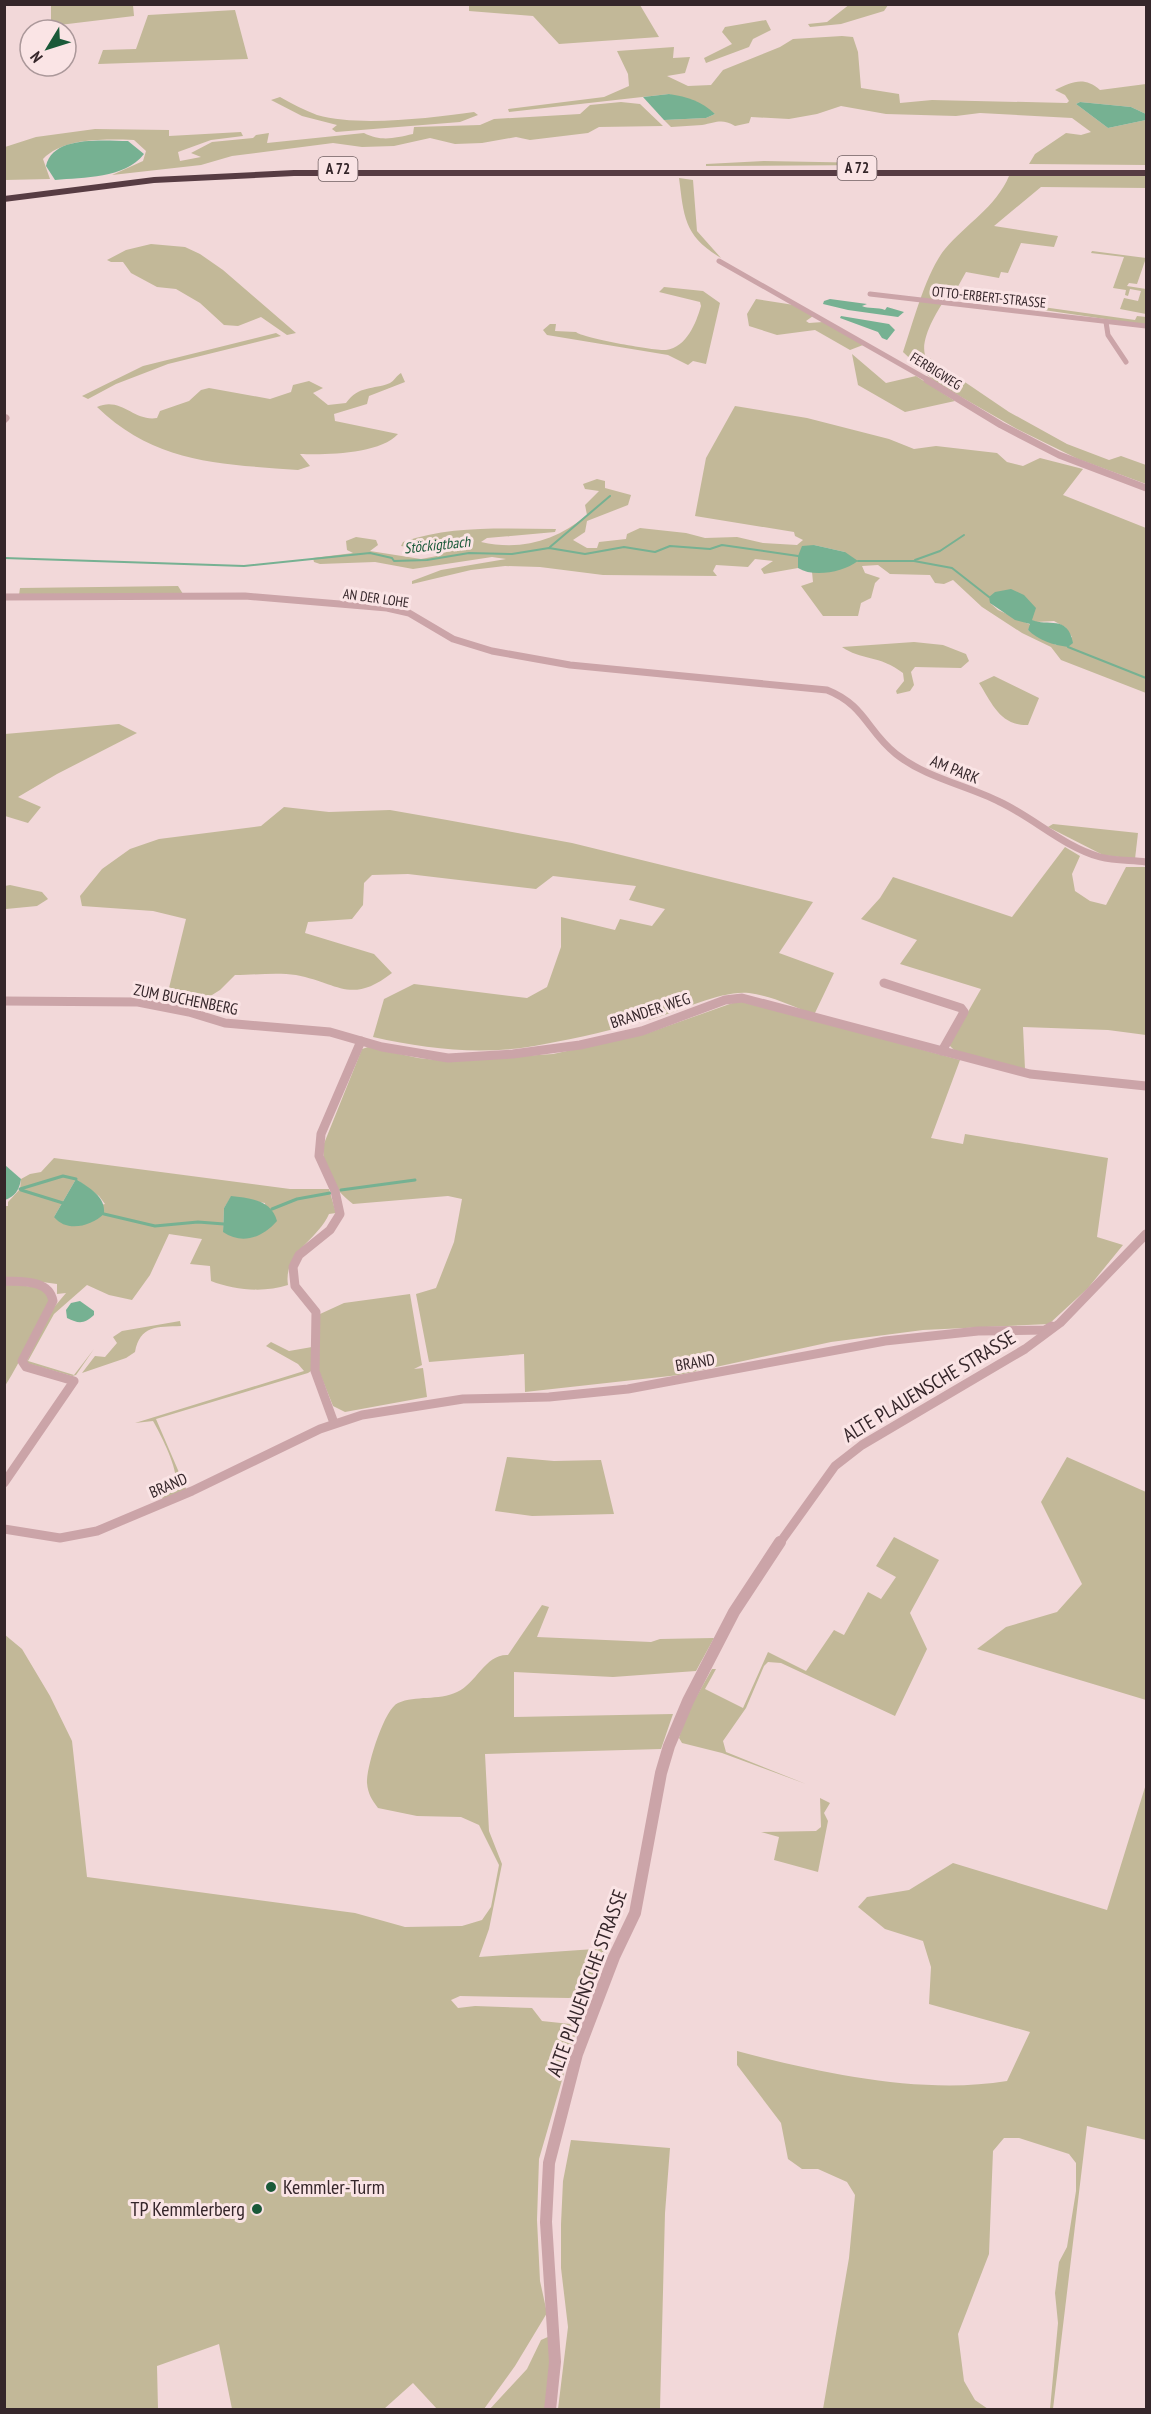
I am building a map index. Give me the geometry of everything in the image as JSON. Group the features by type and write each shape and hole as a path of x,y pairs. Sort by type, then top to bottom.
{"highway":[{"name":"A 72","path":"1036,170 1146,167"},
{"name":"A 72","path":"4,197 153,177 251,170 1146,172"},
{"name":"A 72","path":"4,197 243,175 676,171"},
{"path":"93,195 159,183 243,175"}],"street":[{"name":"FERBIGWEG","path":"719,261 890,357 1001,425 1059,455 1146,488"},
{"name":"OTTO-ERBERT-STRASSE","path":"870,294 1146,326"},
{"path":"1106,322 1108,335 1126,362"},
{"name":"AN DER LOHE","path":"4,597 245,596 387,608 409,613 453,639 492,651 570,665 770,682"},
{"name":"AM PARK","path":"770,682 827,690 845,697 855,705 887,745 915,767 1001,802 1077,847 1101,856 1146,861"},
{"path":"884,983 962,1008 964,1012 942,1051"},
{"name":"BRANDER WEG","path":"362,1041 420,1055 448,1058 552,1050 642,1031 725,1000 742,998 1030,1074 1146,1086"},
{"name":"ZUM BUCHENBERG","path":"4,1001 12,1004 138,1002 189,1012 225,1023 330,1032 362,1041"},
{"path":"334,1423 315,1371 316,1312 295,1286 293,1267 299,1255 330,1230 340,1214 318,1148 321,1134 362,1041"},
{"name":"ALTE PLAUENSCHE STRASSE","path":"550,2409 555,2361 546,2232 549,2163 577,2054 614,1957 635,1913 662,1773 669,1746 688,1701 761,1568 835,1466 862,1445 1026,1349 1060,1323 1146,1234"},
{"path":"4,1281 41,1286 52,1292 54,1301 22,1361 26,1367 74,1381 4,1483"},
{"name":"BRAND","path":"4,1529 60,1539 97,1531 192,1491 334,1423 425,1403 589,1394 729,1371 885,1341 978,1331 1045,1329 1060,1323"}],"shaded area":[{"path":"850,4 888,5 884,11 841,24 810,27 808,24 827,22"},
{"path":"51,5 133,5 134,16 78,23 78,18 51,18"},
{"path":"469,5 640,5 659,37 559,44 533,16 469,11"},
{"path":"235,10 248,59 98,64 103,50 136,49 148,15"},
{"path":"766,20 771,30 753,39 749,47 706,63 704,58 732,44 722,32 725,27"},
{"path":"853,37 858,52 861,88 899,94 900,103 932,100 1067,103 1069,101 1065,95 1055,90 1072,83 1089,83 1100,90 1146,84 1146,114 1131,107 1080,102 1076,104 1108,128 1146,120 1146,165 1029,164 1035,154 1066,133 1081,135 1091,132 1072,118 980,113 956,116 886,114 841,106 817,114 789,119 751,117 749,123 735,126 715,122 671,127 664,120 706,118 715,114 669,94 509,112 508,109 604,97 629,86 628,74 617,51 674,47 673,58 690,57 685,73 667,76 688,86 711,85 723,70 780,47 793,39"},
{"path":"669,94 694,100 715,114 706,118 664,120 643,97"},
{"path":"280,97 317,115 334,119 395,120 474,112 478,115 460,122 336,132 332,129 337,125 302,116 271,100"},
{"path":"621,102 640,104 663,126 599,127 588,133 530,140 516,137 482,143 455,144 430,138 394,146 362,147 333,143 232,156 201,165 112,175 143,161 146,151 134,140 98,140 62,147 43,159 50,179 5,180 5,147 36,137 95,129 169,130 169,136 241,132 243,136 211,140 178,152 180,161 201,157 191,153 212,142 253,138 256,135 269,133 267,143 364,133 377,138 400,137 413,134 414,127 480,125 494,119 580,114 590,105"},
{"path":"1080,102 1131,107 1146,114 1146,120 1108,128 1076,104"},
{"path":"128,141 144,154 136,162 115,172 55,180 46,166 58,149 68,144"},
{"path":"764,161 874,163 874,165 706,166 706,164"},
{"path":"1146,175 1146,188 1041,187 994,226 1058,236 1054,247 1021,243 1008,273 1001,272 999,278 966,272 956,290 964,296 1135,320 1137,316 1146,317 1146,325 947,296 927,333 924,348 925,355 1009,412 1067,444 1109,460 1121,456 1146,465 1146,484 1078,459 1017,429 935,382 903,352 921,298 938,259 953,240 996,197 1009,176"},
{"path":"679,178 693,180 697,231 721,258 700,242 688,224 682,204"},
{"path":"151,244 185,247 200,254 223,270 296,333 287,335 261,317 238,326 224,325 200,303 176,289 157,287 131,273 123,262 107,260 126,250"},
{"path":"1092,251 1146,258 1137,284 1129,283 1127,286 1146,289 1146,314 1120,309 1124,298 1138,301 1141,291 1130,289 1128,296 1125,295 1126,290 1113,288 1124,257 1091,253"},
{"path":"664,287 703,291 720,303 706,364 693,361 688,365 668,355 547,335 543,330 550,324 556,324 555,331 576,332 604,341 649,348 666,350 673,348 690,333 701,306 700,302 659,292"},
{"path":"756,299 794,305 813,316 806,321 809,323 823,322 863,345 850,350 815,330 777,335 749,326 747,314"},
{"path":"830,299 867,304 862,306 885,310 887,307 904,312 898,317 823,304 824,301"},
{"path":"841,316 889,324 895,330 887,340 882,338 878,332 840,318"},
{"path":"276,333 281,336 168,364 116,384 88,399 82,396 143,366"},
{"path":"852,354 886,383 916,376 955,401 905,412 858,385"},
{"path":"401,373 405,382 369,396 367,404 334,414 335,421 398,434 379,446 352,452 300,454 310,466 298,470 242,466 191,458 142,440 119,426 97,407 106,404 113,405 141,416 157,418 160,411 189,401 201,390 209,388 270,399 291,392 293,385 309,381 323,388 313,393 328,405 346,403 356,393 390,383"},
{"path":"735,406 807,418 889,439 914,449 936,446 997,453 1007,462 1023,466 1040,458 1083,469 1063,495 1146,528 1146,693 1061,660 1051,647 1022,633 982,607 953,580 944,584 935,583 930,575 890,574 878,565 862,566 865,573 880,578 875,583 871,598 861,603 858,616 823,616 801,586 813,582 812,572 831,571 845,552 814,545 798,556 798,568 764,574 761,569 773,561 755,559 748,567 716,565 713,571 717,576 603,575 540,567 505,566 471,570 412,584 412,581 441,570 506,559 492,557 413,569 375,562 320,564 314,562 313,558 353,553 347,550 346,541 356,537 376,540 378,545 370,551 421,559 437,556 437,552 401,546 403,542 459,530 556,529 555,532 487,538 481,542 510,545 537,542 563,531 587,515 585,505 599,491 585,489 583,484 597,479 605,481 605,488 631,495 628,505 587,521 585,532 573,540 587,548 597,548 599,542 626,539 627,534 640,528 686,533 705,538 737,537 763,543 797,545 803,540 795,536 794,532 695,516 706,458","holes":["990,603 1036,622 1054,621 1065,627 1072,637 1056,645 1028,630 1031,625 998,610"]},
{"path":"814,545 845,552 858,561 837,571 820,573 798,568 798,556 802,546"},
{"path":"178,586 183,594 19,595 20,588"},
{"path":"1011,589 1024,595 1036,608 1032,620 1062,625 1067,628 1073,643 1068,647 1041,639 1028,630 1030,624 1015,620 990,603 989,597 995,592"},
{"path":"914,642 943,645 966,654 969,661 961,668 915,667 911,672 914,685 910,691 897,694 896,691 904,681 903,673 886,663 842,647"},
{"path":"994,676 1039,698 1028,725 1010,722 993,705 979,683"},
{"path":"119,724 137,733 18,797 41,807 28,823 5,816 5,734"},
{"path":"284,807 329,812 390,810 447,820 572,843 813,902 779,953 834,973 814,1015 765,996 737,993 712,998 623,1027 523,1048 459,1050 373,1037 384,999 414,984 527,998 547,987 561,947 561,917 615,930 620,919 652,926 665,909 629,900 636,886 553,876 536,889 408,874 372,875 364,883 363,905 352,919 308,922 305,933 374,954 392,973 378,983 355,990 296,975 235,975 220,990 196,1005 166,1000 186,919 153,911 82,906 80,896 102,869 130,849 159,839 261,826"},
{"path":"1053,824 1138,833 1135,859 1103,855 1048,827"},
{"path":"1065,847 1080,856 1072,874 1075,891 1090,901 1106,905 1126,867 1146,867 1146,1035 1108,1030 1023,1027 1025,1069 957,1053 949,1045 981,989 900,964 917,940 861,919 880,898 893,877 1012,917"},
{"path":"5,886 42,892 48,899 37,906 6,909"},
{"path":"741,1000 960,1060 931,1138 963,1144 965,1134 1108,1158 1097,1237 1123,1245 1088,1288 1049,1324 923,1330 831,1342 679,1375 525,1392 524,1354 429,1362 416,1294 436,1288 454,1242 462,1199 448,1196 353,1204 330,1179 323,1156 323,1146 362,1049 368,1047 418,1058 446,1061 553,1054 645,1034"},
{"path":"54,1158 290,1189 329,1189 336,1213 329,1214 296,1256 288,1274 288,1285 269,1289 229,1287 211,1281 210,1266 190,1264 202,1239 169,1234 150,1275 132,1300 109,1295 87,1285 54,1314 28,1361 74,1375 94,1349 76,1375 72,1376 26,1363 50,1312 66,1293 57,1294 57,1284 5,1277 5,1206 8,1206 8,1202 20,1189 21,1179 41,1172","holes":["76,1179 99,1196 105,1204 54,1217","231,1197 265,1203 267,1230 255,1235 223,1232 224,1208"]},
{"path":"5,1165 21,1179 16,1192 5,1200"},
{"path":"76,1179 99,1197 104,1214 93,1222 79,1226 65,1225 54,1217"},
{"path":"231,1196 253,1199 265,1204 277,1221 265,1232 252,1238 230,1236 223,1232 224,1208"},
{"path":"5,1284 46,1288 52,1297 5,1386"},
{"path":"410,1294 422,1365 414,1369 423,1368 427,1397 345,1412 333,1406 317,1366 320,1314 344,1303"},
{"path":"80,1301 94,1311 94,1315 81,1322 67,1318 66,1310 71,1303"},
{"path":"180,1321 181,1326 151,1329 145,1332 137,1343 135,1352 126,1358 82,1373 95,1356 105,1357 117,1343 113,1337 122,1331"},
{"path":"271,1342 289,1351 312,1347 311,1371 156,1419 187,1491 164,1501 162,1498 172,1490 175,1484 176,1478 172,1462 153,1421 135,1423 304,1371 298,1364 266,1346"},
{"path":"507,1457 554,1461 601,1460 614,1514 532,1516 495,1511"},
{"path":"1067,1457 1146,1492 1146,1700 977,1649 1006,1627 1057,1612 1082,1584 1041,1502"},
{"path":"894,1537 939,1560 910,1613 927,1649 895,1716 781,1663 768,1662 764,1666 746,1708 723,1741 726,1752 806,1784 722,1753 682,1743 679,1738 685,1717 712,1669 716,1669 705,1689 743,1708 768,1652 806,1671 834,1630 844,1635 868,1592 881,1599 896,1577 876,1566"},
{"path":"542,1605 549,1607 537,1637 651,1642 660,1639 714,1638 696,1671 613,1677 514,1672 514,1717 673,1714 661,1749 485,1754 489,1831 502,1864 489,1929 479,1957 609,1948 585,1995 569,1998 460,1996 451,2000 458,2008 475,2006 532,2008 542,2021 570,2024 576,2032 539,2159 537,2220 540,2281 547,2313 515,2366 484,2409 437,2409 413,2383 384,2409 232,2409 219,2344 157,2366 158,2409 5,2409 4,1634 22,1649 50,1696 72,1741 87,1877 355,1913 405,1927 462,1926 482,1920 491,1907 499,1865 479,1825 461,1817 417,1816 378,1808 371,1797 367,1783 369,1765 387,1716 398,1703 412,1699 450,1695 464,1688 493,1659 508,1655"},
{"path":"1146,1784 1146,2140 1087,2126 1053,2409 1050,2409 1058,2323 1055,2293 1059,2262 1067,2247 1076,2191 1076,2163 1069,2154 1019,2138 1004,2138 993,2151 989,2254 958,2334 964,2381 975,2400 988,2409 823,2409 849,2258 855,2195 847,2182 818,2169 802,2169 788,2159 781,2123 737,2065 737,2051 802,2067 871,2080 941,2085 974,2085 1007,2081 1030,2032 929,2004 931,1967 923,1941 885,1929 858,1907 867,1897 909,1890 953,1863 1107,1910"},
{"path":"820,1798 830,1803 824,1813 828,1821 818,1872 774,1860 779,1837 761,1832 816,1831 821,1827"},
{"path":"571,2140 670,2148 665,2213 660,2409 558,2409 568,2327 561,2268 561,2224 563,2181"},
{"path":"550,2336 552,2346 546,2409 489,2410 527,2369 541,2340"}],"waterway":[{"path":"550,547 610,496"},
{"name":"Stöckigtbach","path":"915,560 940,551 964,535"},
{"name":"Stöckigtbach","path":"4,558 244,566 370,553 392,558 394,561 427,560 469,553 512,554 549,548 585,554 624,547 655,552 670,546 710,549 722,545 798,556"},
{"name":"Stöckigtbach","path":"858,561 914,561 952,568 989,597"},
{"name":"Stöckigtbach","path":"1068,647 1146,678"},
{"path":"20,1189 63,1176 76,1179"},
{"path":"341,1190 415,1180"},
{"path":"21,1190 63,1203"},
{"path":"272,1209 297,1199 330,1193"},
{"path":"104,1214 155,1226 198,1222 224,1224"}],"place":[{"name":"Kemmler-Turm","path":"271,2187"},
{"name":"TP Kemmlerberg","path":"257,2209"}]}
